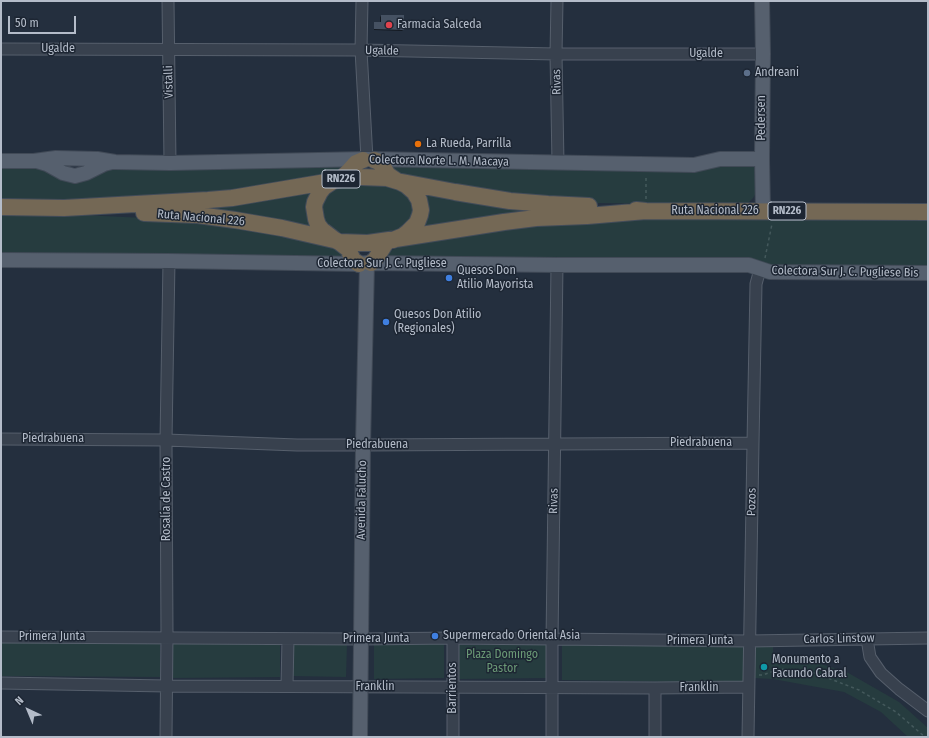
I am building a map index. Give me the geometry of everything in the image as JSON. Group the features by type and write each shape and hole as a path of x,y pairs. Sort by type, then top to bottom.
{"highway":[{"path":"335,180 344,176 356,162 368,160 379,162 388,175 399,181"},
{"name":"Ruta Nacional 226","path":"64,208 232,198 350,177 361,177 387,178 510,201 646,211 928,212"},
{"name":"RN226","path":"335,180 324,187 320,192 314,202 314,207 318,225 337,241"},
{"name":"Ruta Nacional 226","path":"391,240 403,236 413,228 419,219 421,210 419,200 411,188 399,181"},
{"name":"Ruta Nacional 226","path":"1,207 64,208 198,215 259,224 337,241 368,243 536,218 587,216 646,211"},
{"path":"337,241 348,249 353,260 366,264 375,260 382,249 391,240"}],"main road":[{"name":"Pedersen","path":"762,1 762,159 770,211"},
{"name":"Colectora Norte L. M. Macaya","path":"1,161 34,161 47,164 63,173 75,176 86,173 104,164 115,162 170,163 368,160 694,165 720,159 762,159"},
{"name":"Colectora Sur J. C. Pugliese","path":"1,260 366,264 749,264 763,270"},
{"name":"Avenida Falucho","path":"360,737 366,264"},
{"name":"Colectora Sur J. C. Pugliese Bis","path":"763,270 770,272 928,273"}],"street":[{"name":"Vistalli","path":"168,1 170,163"},
{"path":"362,1 361,50 368,160"},
{"name":"Rivas","path":"557,1 556,54 558,163"},
{"name":"Ugalde","path":"1,49 361,50 556,54 762,54"},
{"name":"Rosalía de Castro","path":"166,737 166,440 169,261"},
{"name":"Rivas","path":"552,737 557,265"},
{"name":"Pozos","path":"748,737 756,284 759,273 763,270"},
{"name":"Piedrabuena","path":"1,439 166,440 297,445 753,443"},
{"name":"Primera Junta","path":"1,637 288,639 453,638 750,641"},
{"name":"Barrientos","path":"453,638 453,737"},
{"name":"Carlos Linstow","path":"750,641 928,638"},
{"path":"288,639 288,686"},
{"path":"867,639 870,657 882,673 899,689 928,711"},
{"name":"Franklin","path":"1,683 167,686 552,688 748,687"},
{"path":"655,688 655,737"}],"path":[{"path":"646,164 646,211"},
{"path":"763,270 772,225 770,211"},
{"path":"749,674 763,675 779,669 815,673 866,694 896,712 925,737"}],"green space":[{"path":"391,164 751,165 756,171 756,193 748,203 741,205 598,203 530,199 435,184 398,173 390,168"},
{"path":"1,165 36,165 58,175 104,168 345,165 343,168 316,178 261,190 61,201 1,200"},
{"path":"346,185 391,186 408,193 415,211 404,229 382,236 353,235 332,230 322,218 320,205 323,198 334,187"},
{"path":"311,187 316,232 192,206"},
{"path":"419,188 586,211 419,231"},
{"path":"1,214 61,214 208,221 328,243 343,255 341,258 1,256"},
{"path":"603,218 928,219 928,268 390,258 388,254 390,251 406,244 454,234"},
{"path":"1,642 160,643 160,677 1,676"},
{"path":"280,643 280,677 173,678 173,644"},
{"path":"292,643 347,644 346,677 292,676"},
{"name":"Plaza Domingo Pastor","path":"374,644 444,644 444,678 374,679"},
{"path":"562,644 746,646 745,683 562,680"},
{"path":"753,644 773,645 773,657 796,657 845,671 899,702 928,728 928,737 908,737 881,712 844,692 773,679 753,678"},
{"name":"Plaza Domingo Pastor","path":"458,645 547,645 547,678 458,679"}],"building":[{"name":"Farmacia Salceda","path":"381,15 404,15 404,30 374,29 374,22 381,22"}],"place":[{"name":"Farmacia Salceda","path":"389,25"},
{"name":"Andreani","path":"747,73"},
{"name":"La Rueda, Parrilla","path":"418,144"},
{"name":"Quesos Don Atilio Mayorista","path":"449,278"},
{"name":"Quesos Don Atilio (Regionales)","path":"386,322"},
{"name":"Supermercado Oriental Asia","path":"435,636"},
{"name":"Monumento a Facundo Cabral","path":"764,667"}]}
